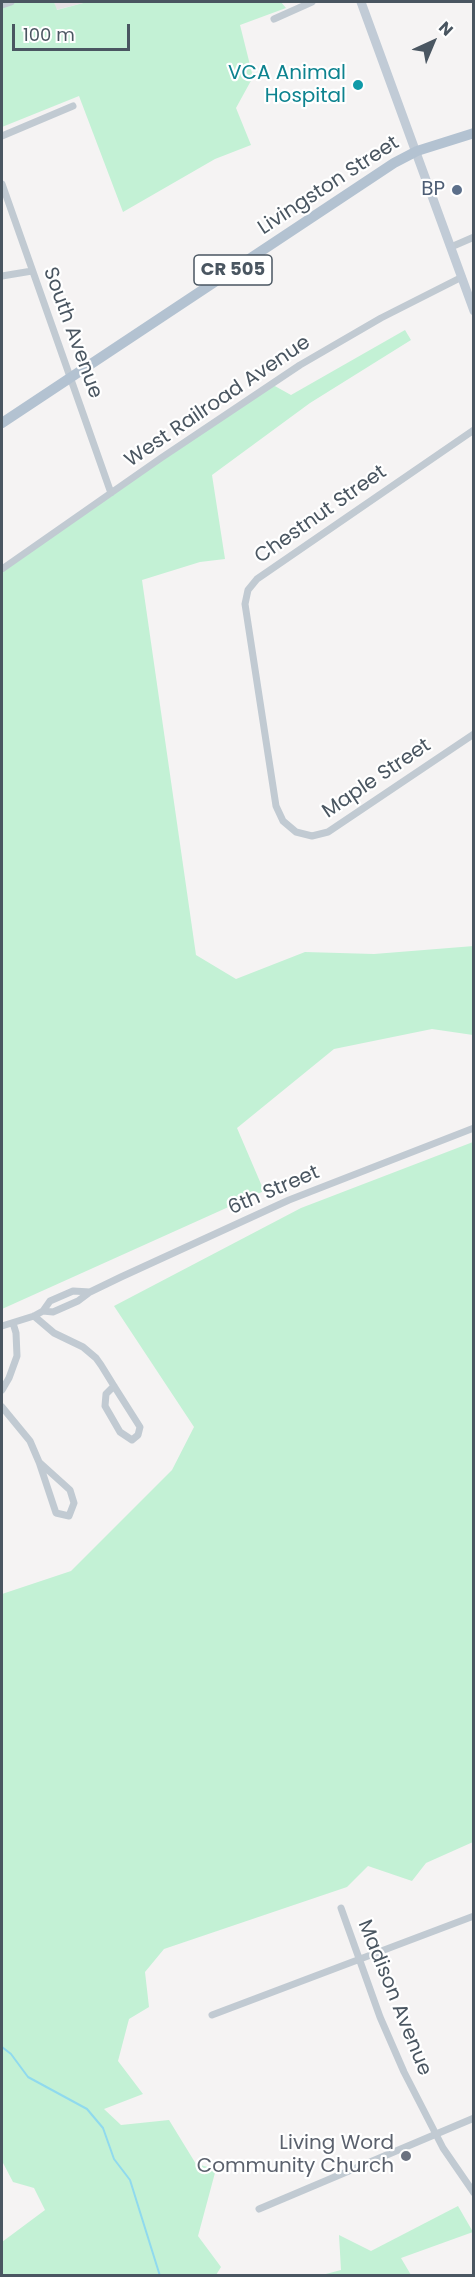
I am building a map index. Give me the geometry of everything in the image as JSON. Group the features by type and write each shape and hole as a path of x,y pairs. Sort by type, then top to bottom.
{"main road":[{"name":"Livingston Street","path":"2,423 394,163 417,151 474,134"}],"street":[{"path":"2,5 11,2"},
{"path":"274,19 312,2"},
{"path":"361,2 474,311"},
{"path":"2,136 74,106"},
{"name":"South Avenue","path":"2,184 111,493"},
{"path":"451,247 474,237"},
{"path":"2,276 32,271"},
{"name":"West Railroad Avenue","path":"2,569 300,365 381,318 462,277"},
{"name":"Chestnut Street","path":"276,802 245,604 248,590 257,579 474,430"},
{"name":"Maple Street","path":"276,802 279,814 289,828 304,835 320,835 474,734"},
{"name":"6th Street","path":"43,1311 53,1312 78,1301 90,1292 289,1200 474,1128"},
{"name":"6th Street","path":"2,1326 33,1316 43,1311 50,1301 73,1291 90,1292"},
{"path":"33,1316 54,1333 93,1354 114,1386 140,1427 138,1435 132,1440 120,1432 105,1406 106,1394 114,1386"},
{"path":"2,1390 17,1356 13,1323"},
{"path":"2,1407 30,1441 56,1513 69,1516 75,1503 70,1490 39,1462"},
{"name":"Madison Avenue","path":"341,1908 391,2045 436,2134 474,2193"},
{"path":"212,2015 474,1916"},
{"path":"259,2209 474,2118"}],"shaded area":[{"path":"54,2 87,2 56,10"}],"green space":[{"path":"2,2 54,2 57,10 87,2 281,2 286,8 240,25 253,77 236,108 251,145 215,159 123,212 79,96 2,127"},
{"path":"405,330 411,340 310,403 212,475 225,559 200,562 142,580 196,955 236,979 305,952 374,954 474,946 473,1035 432,1029 334,1049 237,1128 264,1191 2,1309 2,568 273,385 291,395"},
{"path":"473,1142 473,1842 426,1863 412,1881 368,1866 347,1887 164,1949 145,1972 149,2007 129,2019 118,2061 143,2094 104,2109 121,2125 169,2120 196,2164 216,2169 198,2236 221,2267 216,2275 2,2275 2,2242 45,2210 34,2188 13,2182 2,2161 2,1594 71,1571 172,1470 194,1427 114,1306 301,1208"},
{"path":"458,2206 473,2232 401,2258 411,2275 322,2275 341,2270 339,2235 371,2251"}],"waterway":[{"path":"2,2047 11,2054 28,2077 87,2109 103,2128 114,2159 130,2180 160,2276"}],"place":[{"name":"VCA Animal Hospital","path":"358,85"},
{"name":"BP","path":"457,190"},
{"name":"Living Word Community Church","path":"406,2156"}]}
